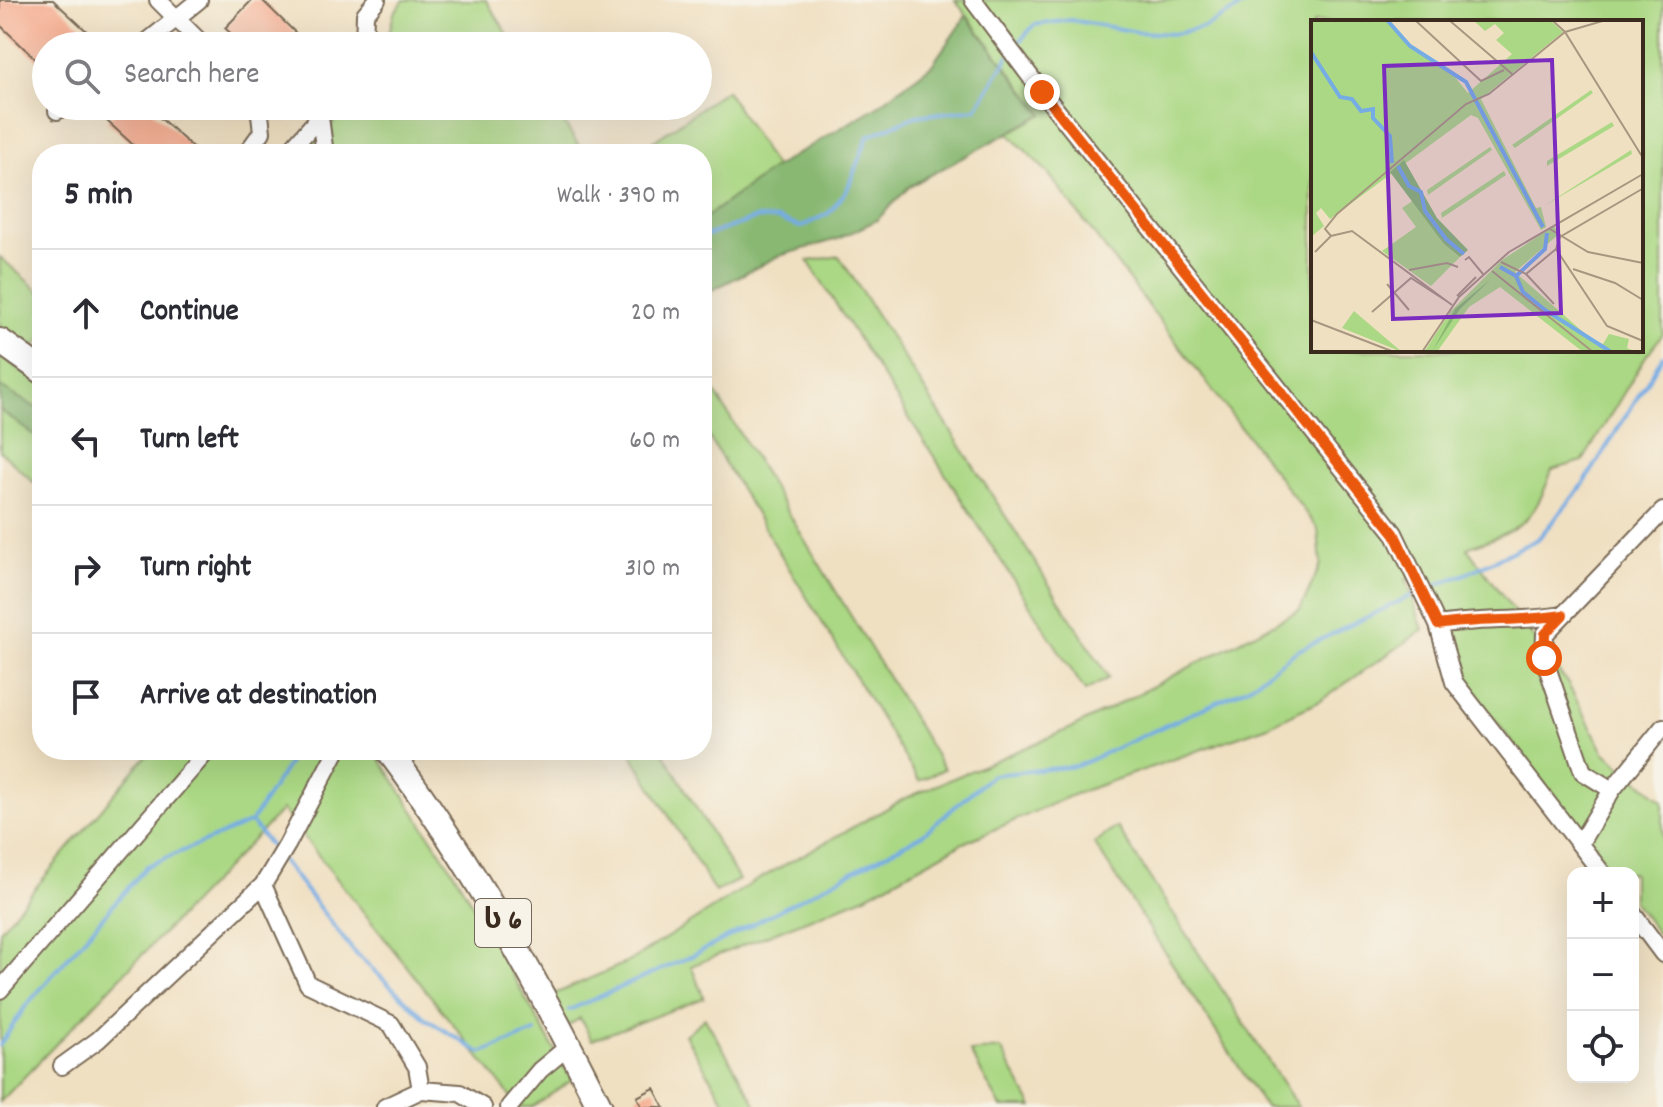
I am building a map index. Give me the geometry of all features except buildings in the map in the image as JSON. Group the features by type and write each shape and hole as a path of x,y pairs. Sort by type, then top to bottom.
{"highway":[{"path":"0,341 32,364"},
{"name":"ს 6","path":"395,760 493,905 600,1107"}],"street":[{"path":"158,0 190,32"},
{"path":"160,32 199,0"},
{"path":"364,32 365,14 377,0"},
{"path":"973,0 1042,92 1394,533 1438,625 1454,682 1598,867"},
{"path":"253,144 262,132 261,120"},
{"path":"296,144 316,120"},
{"path":"324,120 325,144"},
{"path":"1612,790 1583,772 1544,658 1545,634 1663,511"},
{"path":"1438,625 1467,620 1563,615"},
{"path":"1580,843 1612,790 1663,727"},
{"path":"0,990 199,760"},
{"path":"62,1066 98,1040 263,885 332,760"},
{"path":"263,885 308,984 391,1024 417,1067 421,1090"},
{"path":"1639,922 1663,954"},
{"path":"509,1107 540,1070 569,1046"},
{"path":"385,1107 421,1090 460,1093 483,1107"}],"green space":[{"path":"404,0 486,0 506,32 389,32 394,13"},
{"path":"955,0 1663,0 1663,334 1646,356 1583,461 1552,470 1538,503 1522,522 1500,536 1467,548 1568,684 1604,752 1663,801 1663,941 1639,909 1639,867 1607,867 1460,674 1453,646 1426,575 1421,580 1406,579 1423,630 1320,701 1268,726 1075,794 961,844 866,896 691,966 704,998 592,1040 580,1018 568,1026 550,996 630,961 757,880 904,799 1074,727 1300,610 1321,564 1318,529 1047,172 1008,133 1043,114"},
{"path":"966,16 1043,114 910,186 877,220 838,239 779,256 712,290 712,213 775,167 876,107 932,65"},
{"path":"726,90 775,167 712,213 712,144 650,144 684,120 712,120 712,100"},
{"path":"336,120 562,120 578,144 313,144"},
{"path":"839,256 1109,678 1085,691 808,261"},
{"path":"0,257 32,285 32,350 0,327"},
{"path":"0,356 32,378 32,405 0,387"},
{"path":"0,387 32,405 32,434 0,410"},
{"path":"712,387 944,769 919,781 712,442"},
{"path":"0,410 32,434 32,481 0,451"},
{"path":"143,760 381,760 456,876 572,1080 532,1107 519,1107 282,810 0,1102 0,930"},
{"path":"635,760 668,760 739,880 715,892"},
{"path":"1117,827 1298,1107 1265,1107 1094,843"},
{"path":"705,1018 758,1107 728,1107 685,1035"},
{"path":"1001,1049 1033,1107 1001,1107 970,1052"}],"waterway":[{"path":"1015,47 1034,25 1071,20 1137,32 1174,34 1205,27 1253,0"},
{"path":"712,234 757,218 778,219 801,227 829,213 847,190 868,136 916,116 976,109 1008,57"},
{"path":"1425,589 1466,574 1538,539 1583,485 1663,356"},
{"path":"569,1010 692,956 922,835 992,775 1077,766 1247,688 1297,651 1417,593"},
{"path":"0,1045 25,1007 147,866 251,822 291,760"},
{"path":"251,822 276,853"},
{"path":"282,860 354,952 426,1019 481,1053 535,1032"}],"route":[{"path":"1042,92 1394,533 1438,625 1467,620 1563,615 1545,634 1544,658"}]}
